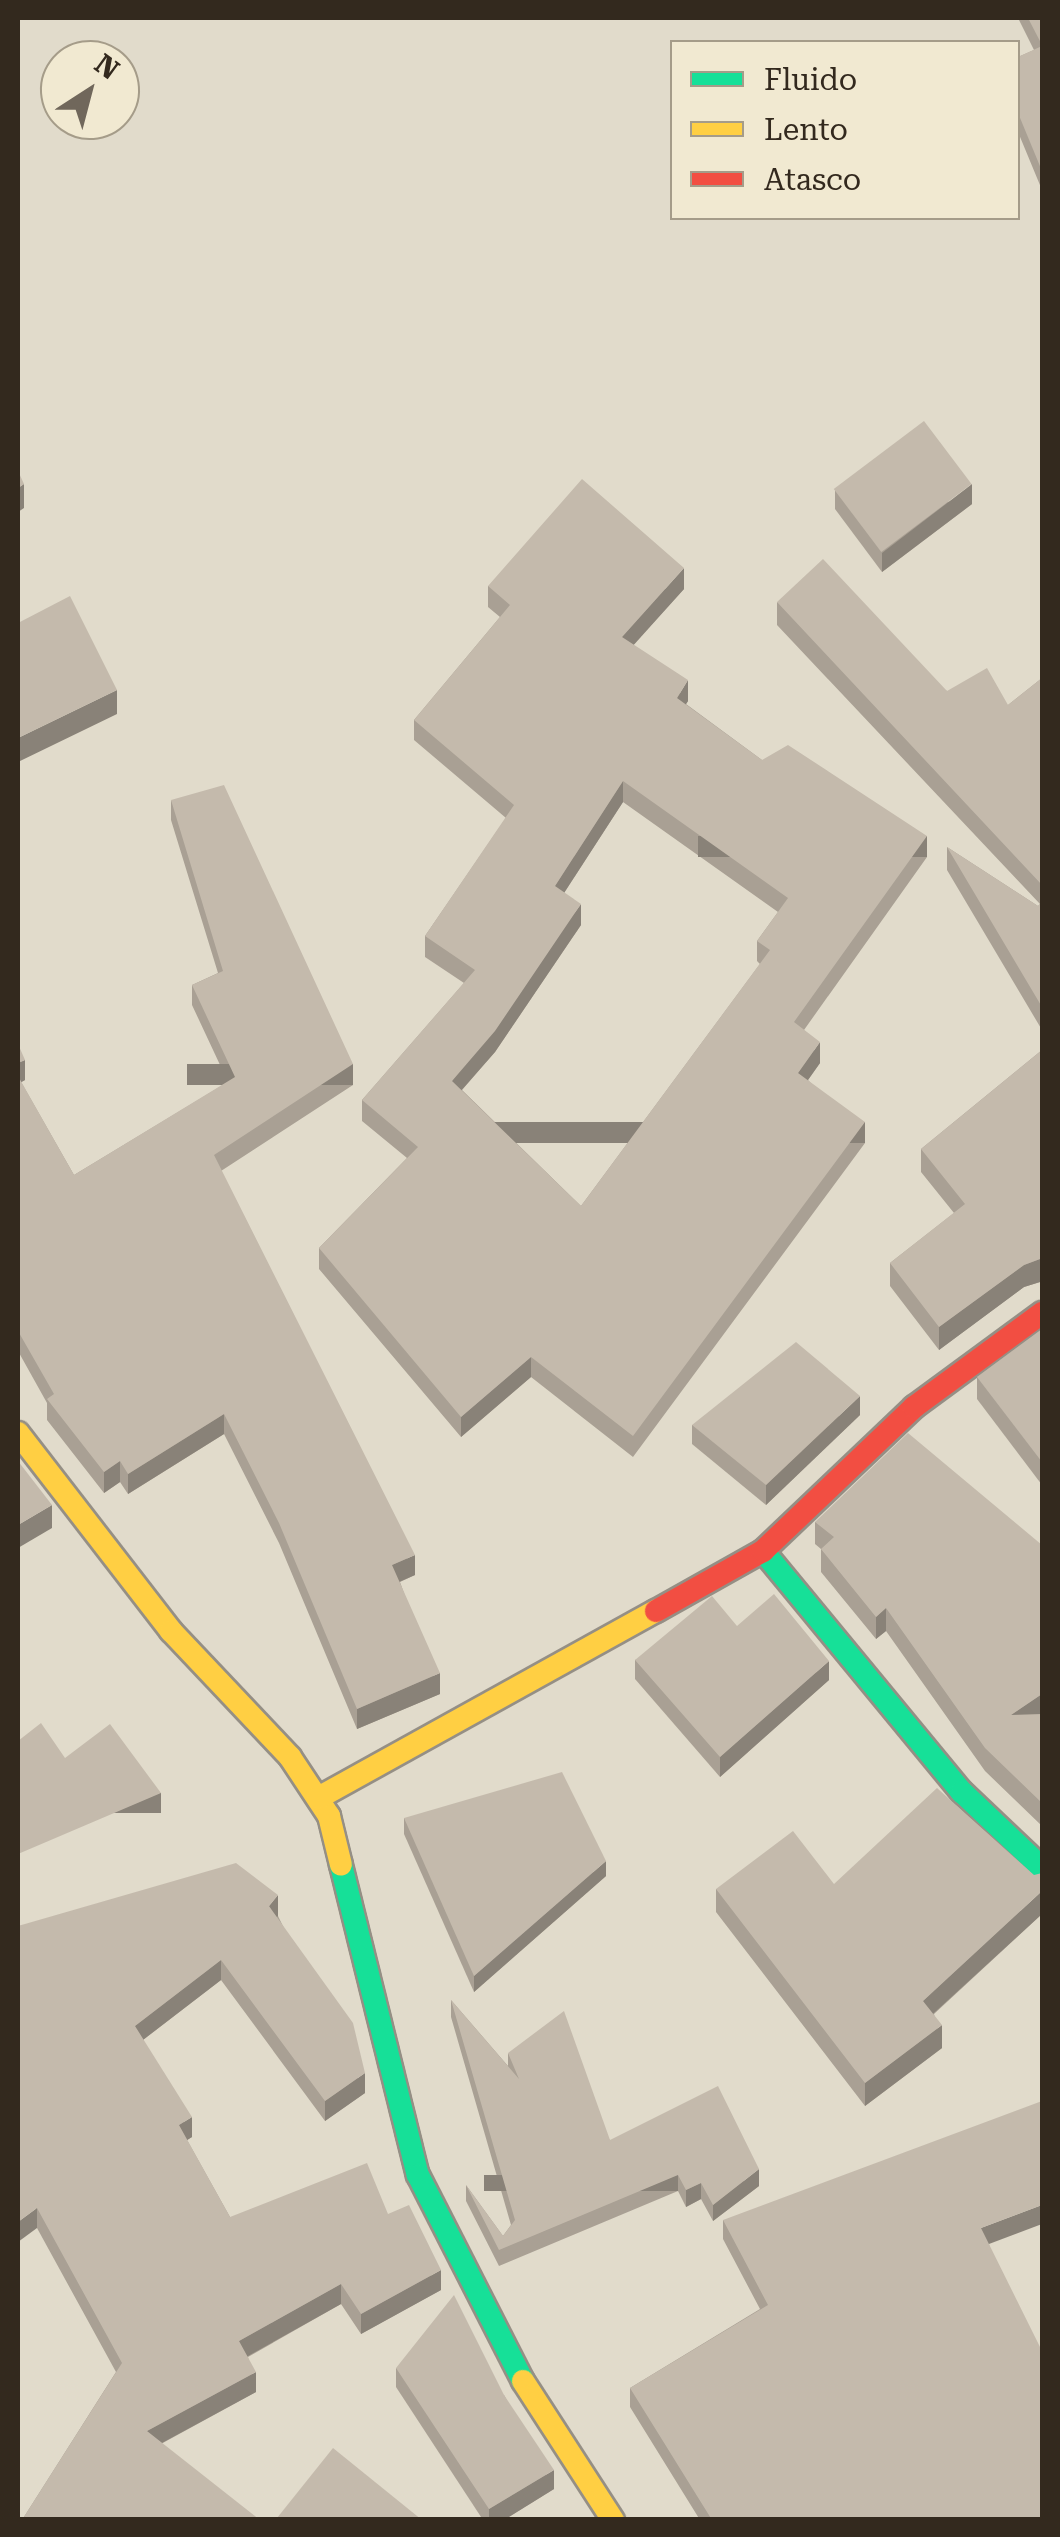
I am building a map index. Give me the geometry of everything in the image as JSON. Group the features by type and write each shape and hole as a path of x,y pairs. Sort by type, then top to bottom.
{"street":[{"path":"318,1798 762,1552 914,1407 1042,1313"},
{"path":"18,1433 170,1631 290,1757 318,1798 343,1857 418,2175 532,2400 612,2520"},
{"path":"762,1552 962,1792 1042,1868"}],"building":[{"path":"1028,18 1042,18 1042,45"},
{"path":"1042,46 1042,171 1020,118 1020,56"},
{"path":"924,421 972,484 881,552 834,489"},
{"path":"582,479 684,568 622,637 688,680 677,698 762,760 788,745 927,836 794,1022 820,1042 798,1073 865,1122 633,1436 531,1357 461,1417 319,1248 418,1147 362,1100 475,970 425,936 514,805 414,720 510,605 488,586","holes":["623,781 788,898 757,941 770,950 581,1206 452,1081 495,1031 581,904 555,886"]},
{"path":"823,559 947,691 987,668 1008,705 1042,678 1042,885 777,602"},
{"path":"70,596 117,690 18,738 18,623"},
{"path":"224,785 353,1064 214,1155 415,1555 392,1565 440,1673 357,1709 279,1523 224,1414 128,1474 120,1461 104,1472 47,1399 54,1394 18,1331 18,1076 74,1175 235,1077 192,985 223,971 171,800"},
{"path":"947,847 1038,906 1042,901 1042,1007"},
{"path":"18,1044 25,1060 18,1063"},
{"path":"1042,1050 1042,1261 1024,1265 939,1327 890,1263 965,1204 921,1149"},
{"path":"1042,1329 1042,1462 977,1377"},
{"path":"796,1342 860,1396 766,1485 692,1425"},
{"path":"908,1433 1042,1545 1042,1694 1011,1715 1042,1714 1042,1803 985,1748 886,1608 876,1617 821,1549 834,1537 815,1522"},
{"path":"18,1461 52,1505 18,1525"},
{"path":"774,1594 829,1661 720,1757 635,1660 712,1596 737,1626"},
{"path":"41,1723 65,1758 110,1724 161,1793 18,1854 18,1741"},
{"path":"562,1772 606,1861 474,1976 404,1818"},
{"path":"937,1788 1034,1875 1042,1873 1042,1891 923,2001 942,2025 865,2083 716,1889 793,1831 834,1884"},
{"path":"236,1863 278,1895 269,1906 353,2023 365,2073 325,2101 221,1960 135,2026 192,2117 179,2125 230,2217 367,2163 388,2214 409,2205 441,2270 361,2314 341,2284 239,2341 256,2372 147,2431 260,2520 22,2520 122,2363 37,2208 18,2222 18,1926"},
{"path":"451,2000 519,2079 508,2053 564,2011 610,2140 718,2086 759,2169 713,2205 701,2183 686,2190 678,2175 499,2250 466,2185 503,2236 515,2220"},
{"path":"1042,2101 1042,2205 981,2228 1042,2351 1042,2520 712,2520 630,2388 768,2305 723,2220"},
{"path":"454,2295 504,2395 554,2470 489,2509 396,2368"},
{"path":"333,2448 422,2520 279,2520"}],"traffic: fast":[{"path":"763,1551 962,1792 1042,1868"},
{"path":"341,1865 418,2175 523,2381"}],"traffic: slow":[{"path":"18,1433 171,1631 290,1757 329,1816 341,1865"},
{"path":"318,1798 656,1611"},
{"path":"523,2381 613,2520"}],"traffic: jam":[{"path":"656,1611 763,1551 914,1407 1042,1313"}]}
